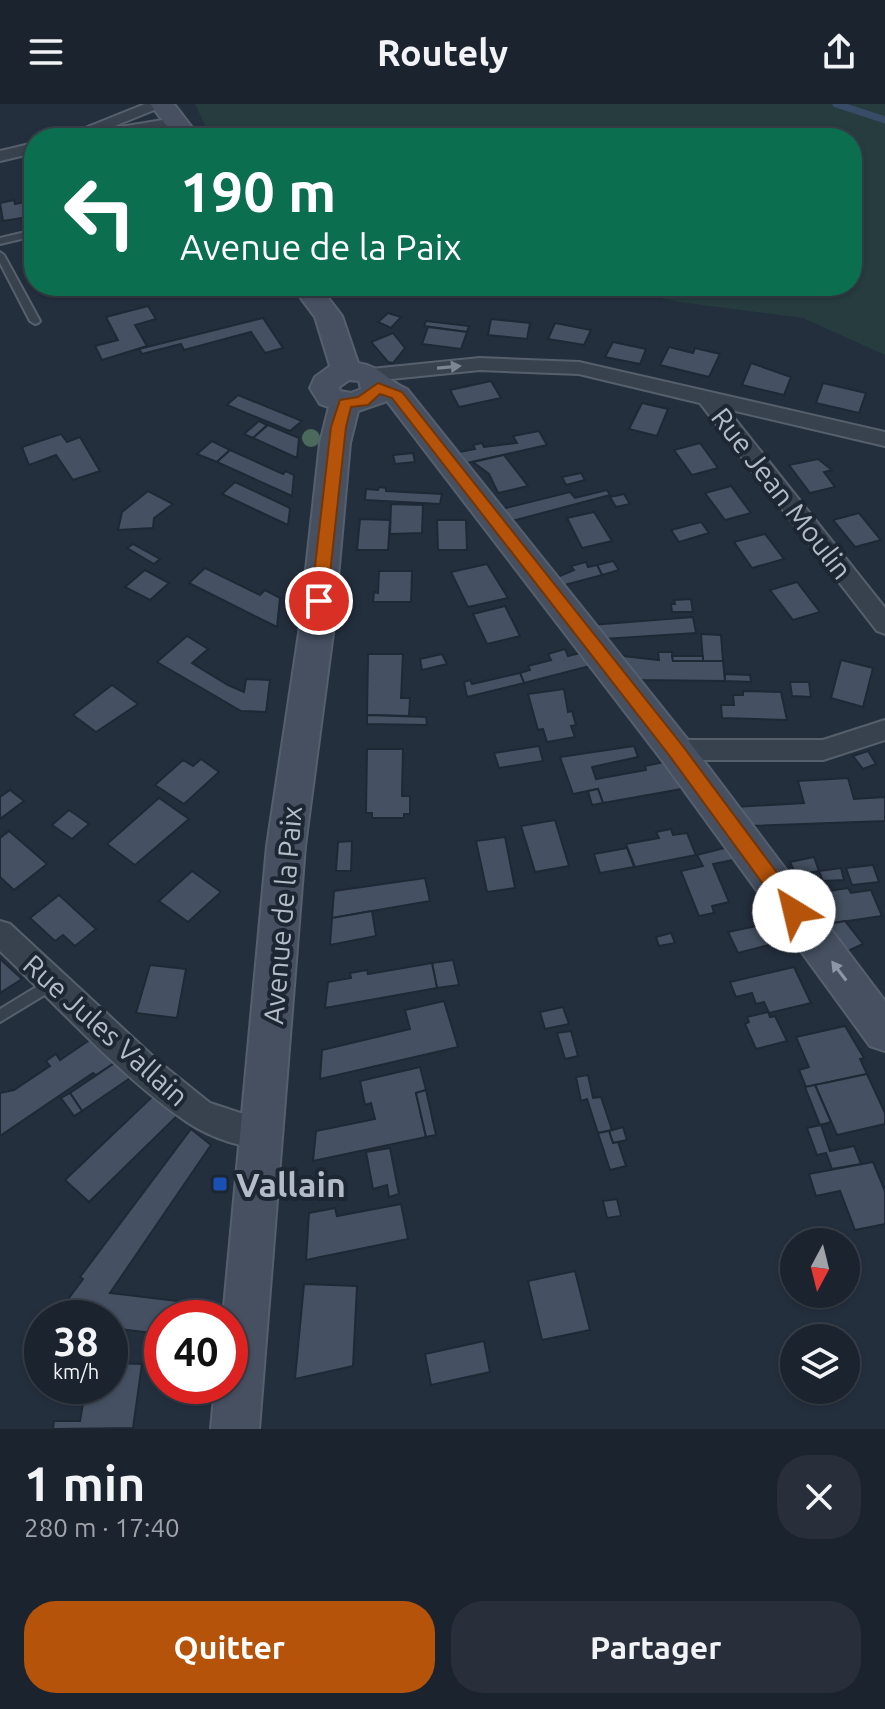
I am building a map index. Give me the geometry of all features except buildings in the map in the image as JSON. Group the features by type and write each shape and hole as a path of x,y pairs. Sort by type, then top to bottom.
{"main road":[{"path":"313,296 328,316 360,384 397,395 675,750 885,1033"},
{"name":"Avenue de la Paix","path":"235,1429 286,846 316,633 335,443 360,384"}],"street":[{"path":"118,128 171,117"},
{"path":"130,128 171,117"},
{"path":"0,156 24,150"},
{"name":"Rue Jean Moulin","path":"360,384 480,364 579,368 885,439"},
{"name":"Rue Jean Moulin","path":"708,399 885,625"},
{"path":"675,750 823,750 885,730"},
{"name":"Rue Jules Vallain","path":"0,933 148,1072 199,1113 231,1127 263,1134"}],"lane":[{"path":"0,241 24,235"},
{"path":"0,255 35,321"},
{"path":"0,1016 52,983"}],"green space":[{"path":"195,104 885,104 885,355 803,318 652,296 862,296 862,128 206,128"}],"waterway":[{"path":"836,104 885,120"}],"place":[{"name":"Vallain","path":"220,1184"}],"route":[{"path":"319,601 338,427 345,403 362,402 375,394 378,388 397,395 675,750 794,911"}]}
